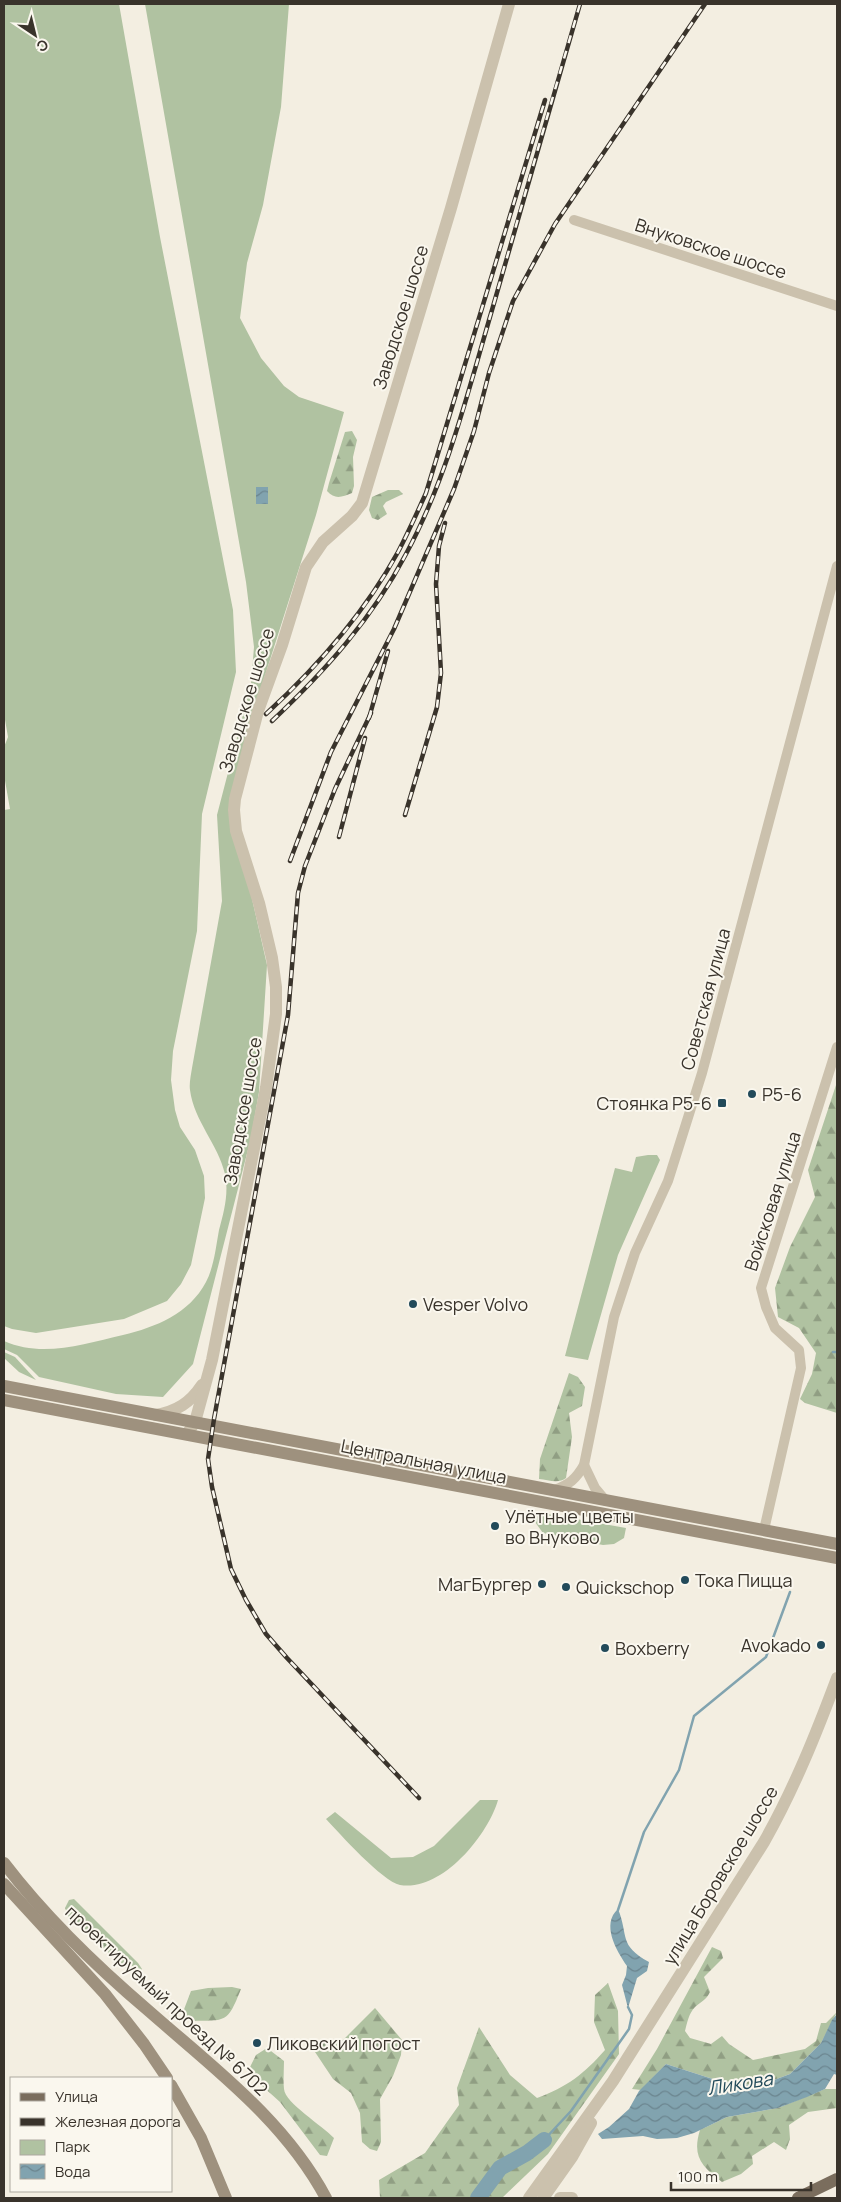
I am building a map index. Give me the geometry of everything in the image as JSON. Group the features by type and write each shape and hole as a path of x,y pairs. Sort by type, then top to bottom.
{"main road":[{"name":"Центральная улица","path":"4,1386 837,1544"},
{"name":"Центральная улица","path":"4,1400 837,1558"},
{"name":"проектируемый проезд № 6702","path":"4,1862 31,1896 81,1950 244,2093 288,2139 306,2164 326,2198"},
{"name":"проектируемый проезд № 6702","path":"4,1884 105,1994 144,2044 166,2077"},
{"path":"172,2087 201,2138 226,2198"},
{"path":"798,2198 837,2179"}],"street":[{"name":"Заводское шоссе","path":"185,1434 195,1422 208,1376 270,1066 276,1014 276,987 272,958 259,903 236,831 235,799 258,711 282,644 306,567 323,542 352,516 362,503 451,208 509,4"},
{"name":"Внуковское шоссе","path":"574,220 837,306"},
{"name":"Советская улица","path":"553,1490 567,1486 577,1478 584,1465 614,1317 635,1253 668,1182 702,1073 837,566"},
{"name":"Войсковая улица","path":"764,1530 801,1368 799,1350 775,1328 766,1308 761,1288 837,1047"},
{"path":"156,1415 176,1411 185,1405 198,1392 208,1376"},
{"path":"584,1465 595,1488 606,1500"},
{"name":"улица Боровское шоссе","path":"613,2081 699,1947 783,1808 813,1740 837,1678"},
{"path":"528,2198 613,2081"},
{"path":"543,2198 572,2157 613,2081"},
{"path":"560,2198 572,2198"}],"green space":[{"path":"4,4 119,4 160,237 233,610 236,672 202,814 197,931 173,1051 171,1080 175,1110 180,1127 195,1150 204,1176 205,1198 191,1265 181,1284 167,1301 124,1319 36,1333 4,1326 4,810 10,809 4,775 4,747 8,737 4,714"},
{"path":"145,4 289,4 281,107 263,205 247,263 240,318 261,358 284,386 299,397 344,412 316,515 255,707 231,806 267,965 259,1092 251,1138 193,1364 163,1397 116,1394 39,1377 17,1355 4,1349 4,1341 18,1346 48,1349 93,1342 148,1328 181,1311 199,1293 209,1276 226,1195 226,1181 222,1163 196,1112 192,1101 190,1085 222,901 217,815 251,684 254,647 246,582"},
{"path":"352,431 357,440 353,457 354,486 352,493 336,497 327,491 345,432"},
{"path":"388,490 399,490 403,494 386,502 383,506 387,514 378,520 372,518 369,510 372,497"},
{"path":"837,1082 837,1413 805,1403 800,1399 812,1374 816,1353 799,1328 778,1317 775,1288 790,1247 815,1197 808,1170"},
{"path":"657,1155 660,1160 618,1255 588,1360 565,1356 615,1168 632,1172 636,1157"},
{"path":"4,1352 15,1357 36,1380 19,1372 4,1358"},
{"path":"569,1373 578,1377 585,1387 582,1406 569,1413 572,1437 566,1478 557,1481 539,1479 540,1459"},
{"path":"537,1512 626,1528 624,1538 614,1544 603,1545 543,1533 535,1522"},
{"path":"480,1800 498,1800 493,1814 474,1844 447,1870 432,1880 416,1885 400,1885 392,1882 372,1866 326,1819 335,1812 391,1858 413,1857 434,1846"},
{"path":"74,1899 138,1963 142,1969 139,1976 135,1977 68,1916 65,1908 69,1900"},
{"path":"712,1947 721,1951 723,1958 704,1977 710,1992 693,2009 690,2015 685,2031 690,2038 711,2044 722,2036 729,2044 753,2060 805,2049 816,2041 821,2023 826,2023 837,2012 821,2043 790,2074 758,2086 719,2081 666,2064 641,2090 632,2089 657,2049"},
{"path":"608,1983 618,2011 619,2054 548,2154 502,2198 380,2198 379,2180 425,2153 459,2105 457,2088 479,2027 510,2075 537,2098 574,2079 605,2050 594,2022 595,1995"},
{"path":"232,1987 241,1989 232,2009 224,2018 219,2020 191,2021 183,2012 191,1991"},
{"path":"375,2008 402,2040 401,2055 393,2076 380,2099 381,2142 377,2151 370,2149 362,2142 360,2113 351,2093 333,2079 311,2046 321,2040 340,2043"},
{"path":"267,2048 284,2061 284,2089 286,2095 297,2107 334,2138 327,2156 320,2155 280,2102 260,2084 250,2067 256,2055"},
{"path":"825,2089 837,2089 837,2108 808,2112 789,2125 790,2139 786,2150 774,2142 752,2156 753,2164 741,2174 722,2182 700,2160 697,2147 700,2130 727,2117 778,2108"}],"water":[{"path":"256,487 268,487 268,504 256,504"},
{"path":"618,1909 628,1945 639,1956 649,1962 647,1971 637,1978 628,2008 622,1985 627,1966 615,1945 610,1929 613,1915"},
{"path":"837,2014 837,2075 834,2074 825,2089 778,2108 727,2117 694,2133 677,2138 657,2139 643,2136 602,2139 598,2134 629,2109 639,2091 666,2064 719,2081 758,2086 790,2074 821,2043"}],"waterway":[{"path":"618,1910 644,1832 679,1770 694,1716 766,1657 790,1592"},
{"path":"544,2140 571,2111 629,2029 632,2015 628,2007"},
{"name":"Ликова","path":"478,2198 500,2168 527,2153 544,2140"}],"railway":[{"path":"272,721 311,683 363,622 393,578 433,495 465,403 580,4"},
{"path":"290,861 331,752 394,629 454,489 474,431 489,373 513,301 555,224 705,4"},
{"path":"266,714 322,658 355,618 385,575 426,493 545,100"},
{"path":"405,815 437,707 441,673 436,584 439,546 445,523"},
{"path":"369,718 388,651"},
{"path":"371,713 335,789 305,866 298,893 288,1015 208,1459 212,1487 231,1569 266,1634 419,1798"},
{"path":"339,837 365,738"}],"place":[{"name":"Р5-6","path":"752,1094"},
{"name":"Стоянка Р5-6","path":"722,1103"},
{"name":"Vesper Volvo","path":"413,1304"},
{"name":"Улётные цветы во Внуково","path":"495,1526"},
{"name":"Тока Пицца","path":"685,1580"},
{"name":"МагБургер","path":"542,1584"},
{"name":"Quickschop","path":"566,1587"},
{"name":"Avokado","path":"821,1645"},
{"name":"Boxberry","path":"605,1648"},
{"name":"Ликовский погост","path":"257,2043"}]}
